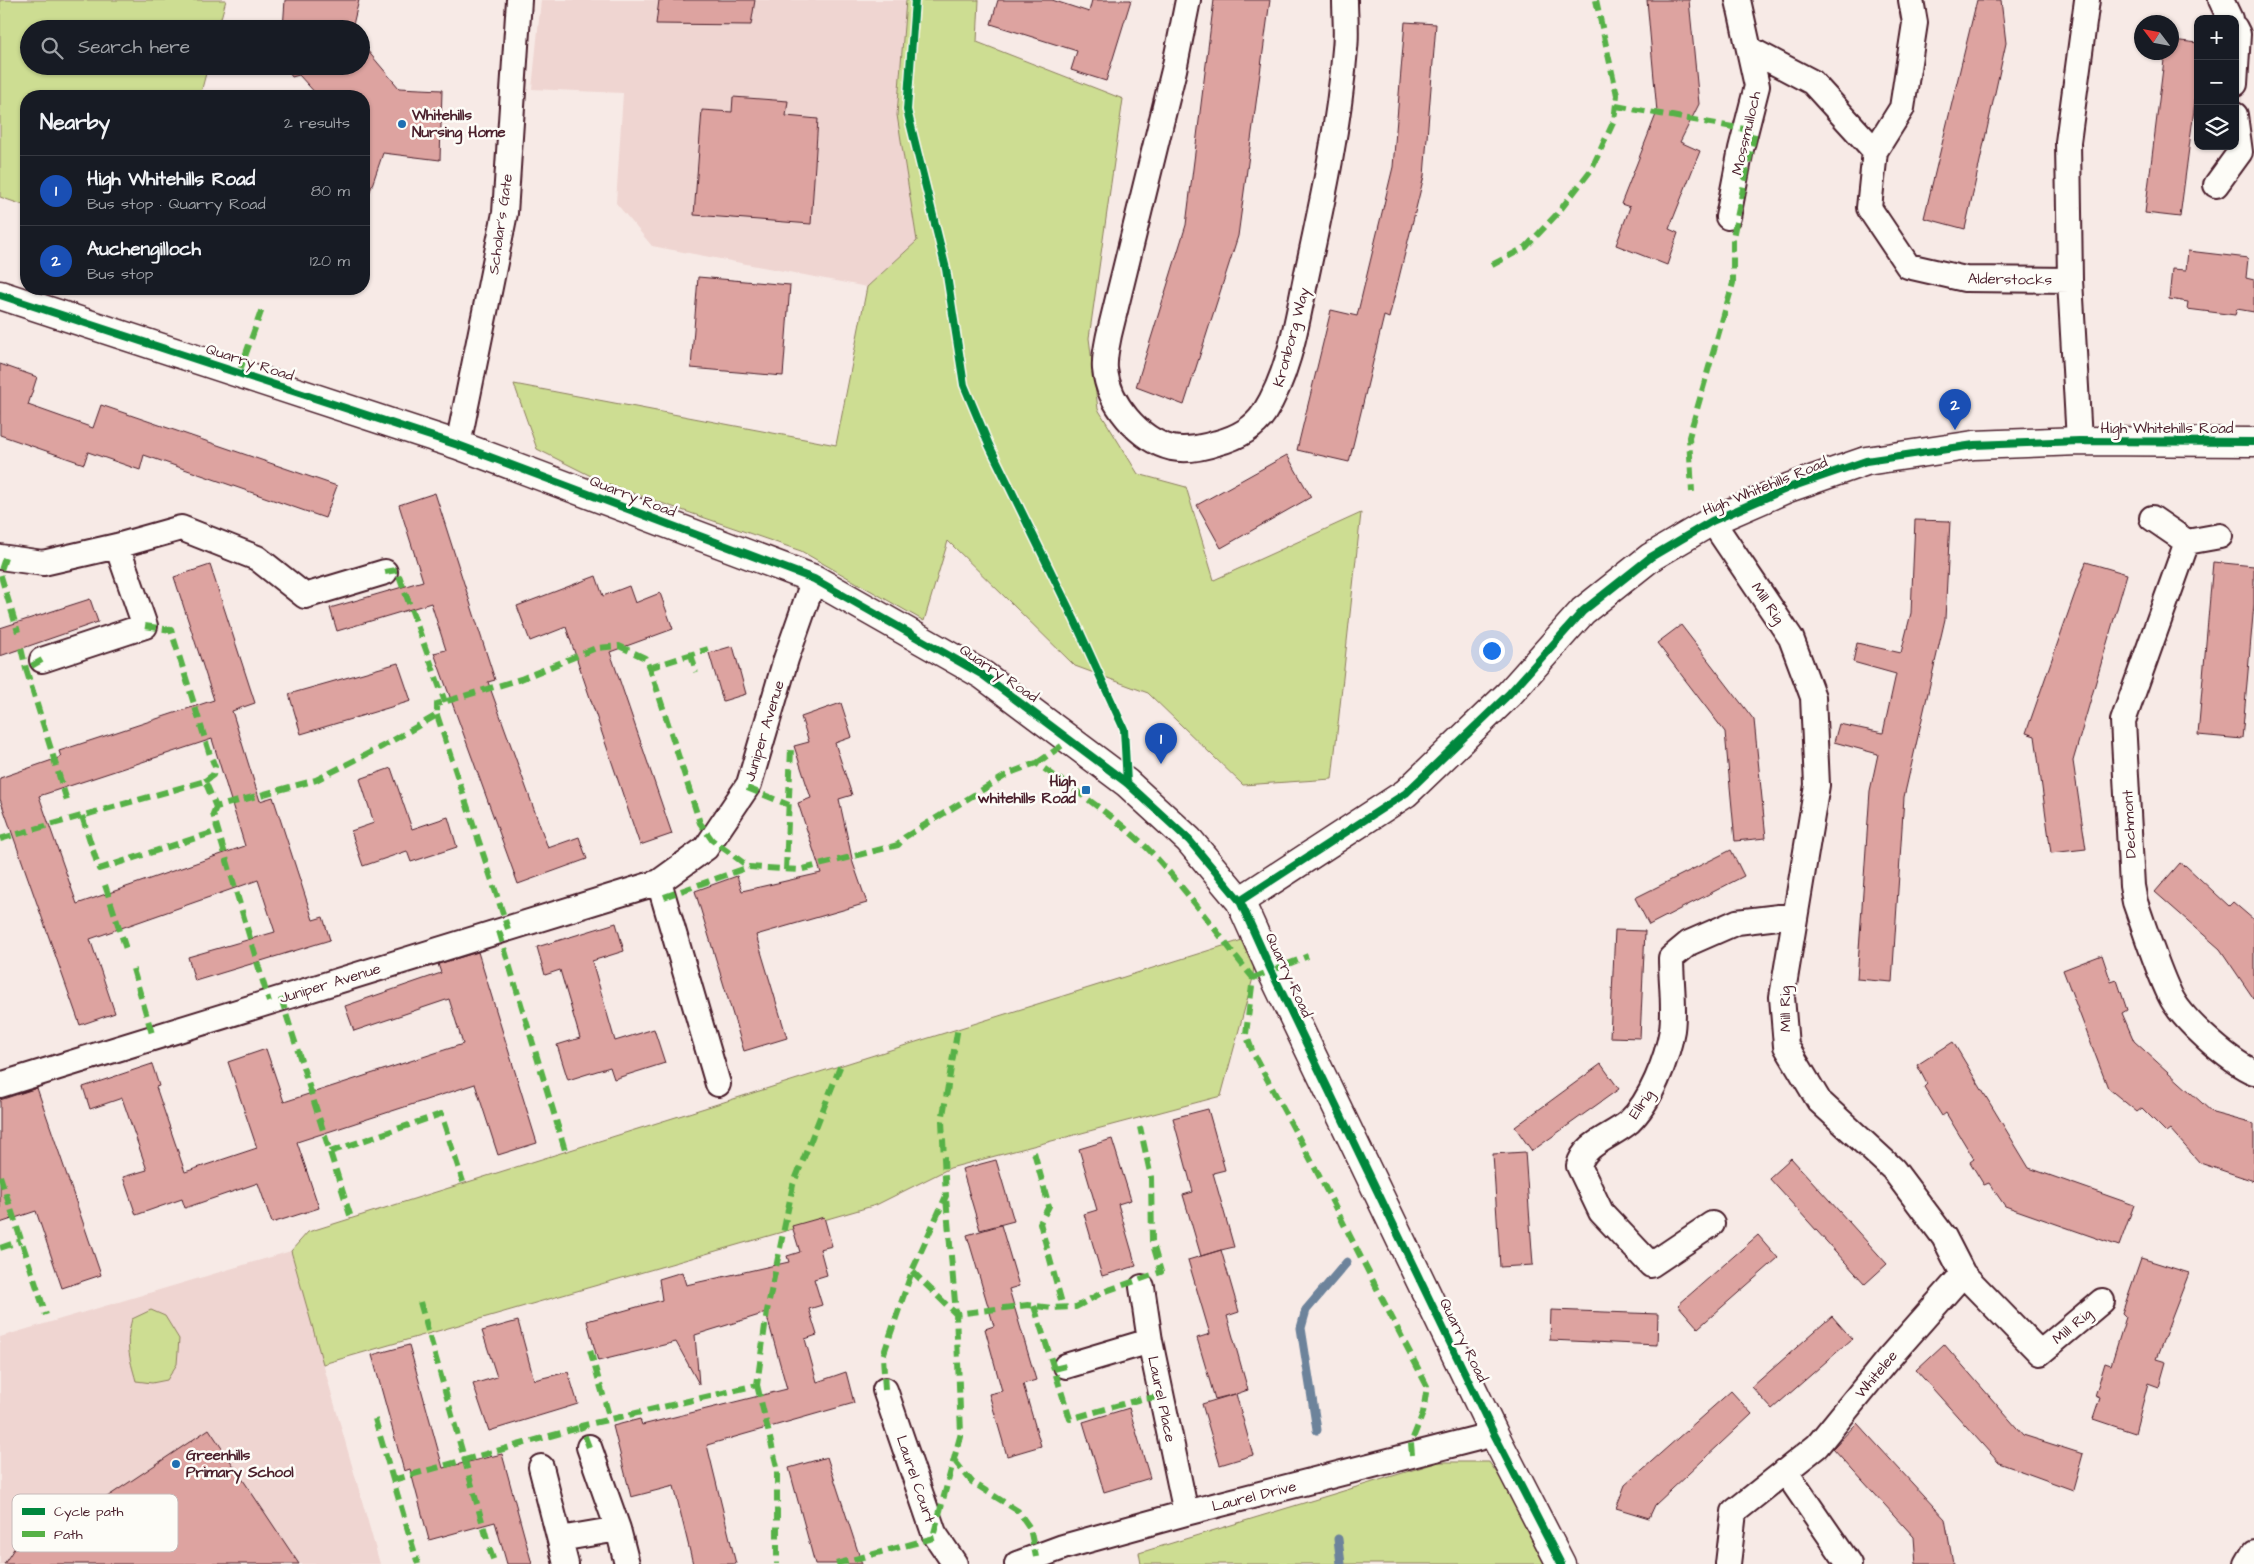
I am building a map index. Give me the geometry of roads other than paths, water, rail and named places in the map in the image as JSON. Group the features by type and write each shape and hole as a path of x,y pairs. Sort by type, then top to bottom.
{"street":[{"name":"Scholar's Gate","path":"458,444 505,213 519,0"},
{"name":"Kronborg Way","path":"1188,0 1174,70 1108,335 1105,368 1110,387 1128,418 1141,432 1173,448 1214,444 1244,433 1255,425 1277,391 1292,341 1330,167 1345,48 1345,0"},
{"name":"Mossmulloch","path":"1728,217 1741,149 1757,86 1738,0"},
{"name":"Alderstocks","path":"1911,0 1914,22 1902,108 1875,152 1869,208 1908,266 1965,279 2070,280"},
{"path":"2079,441 2070,280 2068,142 2087,0"},
{"path":"2220,0 2228,15"},
{"path":"1749,49 1812,82 1875,152"},
{"path":"2216,185 2247,153 2239,127"},
{"name":"Quarry Road","path":"0,295 458,444 814,579 984,675 1127,782 1189,840 1240,901 1267,962 1494,1434 1561,1564"},
{"name":"High Whitehills Road","path":"1240,901 1406,793 1509,694 1583,611 1650,558 1712,521 1788,488 1866,461 1974,445 2079,441 2254,442"},
{"path":"2152,518 2187,542 2220,536"},
{"name":"Mill Rig","path":"1712,521 1791,638 1812,697 1817,785 1782,997 1786,1046 1819,1101 1893,1169 1944,1237 1962,1274 2040,1353 2102,1301"},
{"path":"0,557 43,563 117,546 181,528 257,558 305,596 385,572"},
{"name":"Dechmont","path":"2187,542 2123,721 2132,886 2135,902 2170,997 2192,1024 2221,1051 2254,1072"},
{"path":"42,660 146,626 117,546"},
{"name":"Juniper Avenue","path":"0,1084 659,882 706,848 749,784 786,659 814,579"},
{"path":"659,882 718,1084"},
{"name":"Ellrig","path":"1712,1224 1651,1265 1600,1212 1579,1166 1580,1160 1596,1143 1629,1122 1646,1101 1661,1070 1672,1030 1671,958 1689,943 1737,922 1795,915"},
{"name":"Whitelee","path":"1728,1564 1734,1512 1817,1446 1886,1360 1962,1274"},
{"path":"1142,1287 1150,1341"},
{"name":"Laurel Place","path":"1066,1366 1150,1341 1186,1513"},
{"name":"Laurel Court","path":"885,1390 934,1533 955,1564"},
{"name":"Laurel Drive","path":"1017,1564 1063,1547 1186,1513 1494,1434"},
{"path":"589,1447 618,1529 627,1564"},
{"path":"541,1467 566,1564"},
{"path":"1785,1471 1849,1564"},
{"path":"560,1539 618,1529"},
{"path":"2247,1564 2254,1552"}],"waterway":[{"path":"1317,1430 1301,1328 1306,1310 1347,1262"},
{"path":"1338,1539 1341,1564"}],"place":[{"name":"Whitehills Nursing Home","path":"402,124"},
{"name":"Auchengilloch","path":"1955,430"},
{"name":"High Whitehills Road","path":"1161,764"},
{"name":"High whitehills Road","path":"1086,790"},
{"name":"Greenhills Primary School","path":"176,1464"}]}
